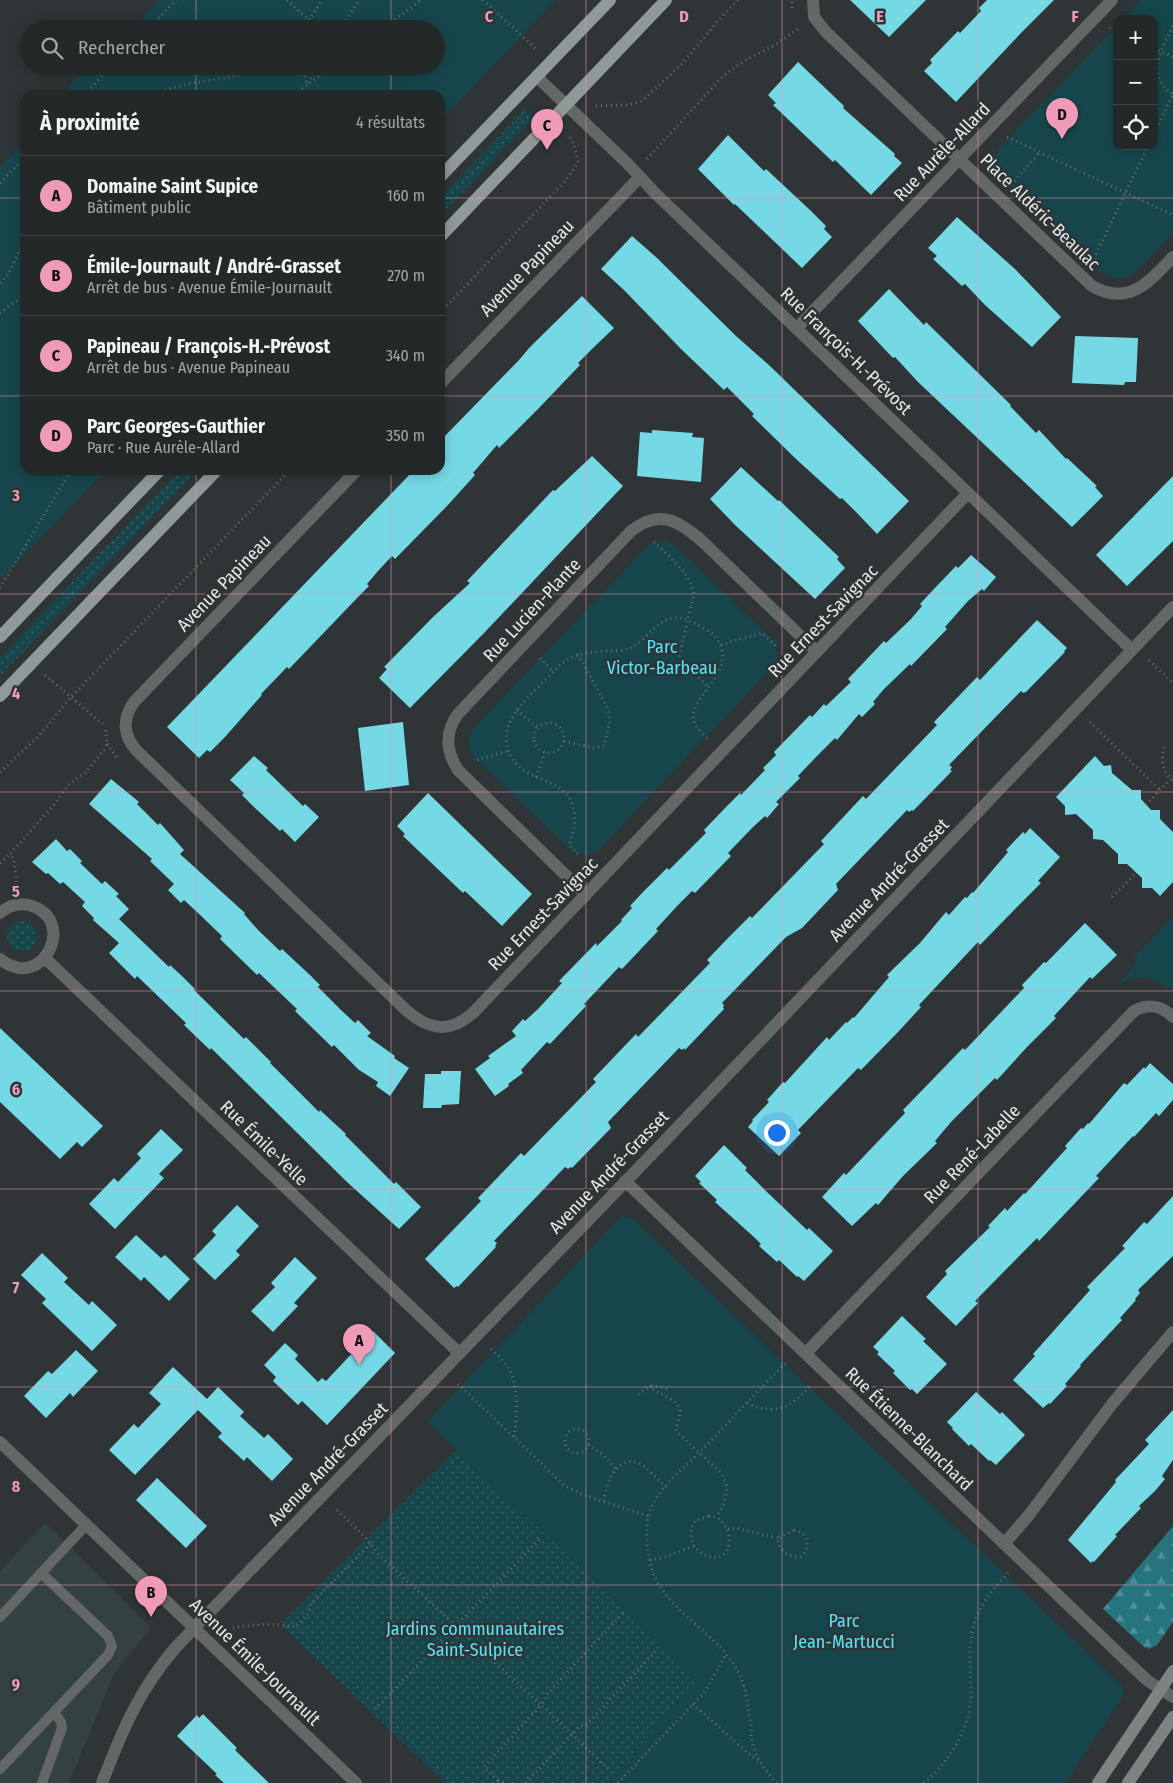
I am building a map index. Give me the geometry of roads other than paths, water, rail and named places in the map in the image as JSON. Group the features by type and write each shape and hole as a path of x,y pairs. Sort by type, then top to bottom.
{"main road":[{"path":"445,172 610,0"},
{"path":"445,232 666,0"},
{"path":"0,637 155,475"},
{"path":"0,696 212,475"},
{"path":"1098,1783 1173,1671"},
{"path":"1128,1783 1173,1717"}],"street":[{"name":"Rue Aurèle-Allard","path":"797,328 1112,0"},
{"name":"Place Aldéric-Beaulac","path":"812,4 814,17 826,32 1086,281 1098,290 1118,294 1139,289 1173,258"},
{"name":"Rue François-H.-Prévost","path":"537,77 1132,650"},
{"name":"Avenue Papineau","path":"445,379 640,178"},
{"name":"Avenue Papineau","path":"125,726 127,712 134,702 352,475"},
{"name":"Rue Ernest-Savignac","path":"125,726 129,742 137,751 406,1010 429,1026 449,1026 466,1019 968,493"},
{"name":"Rue Lucien-Plante","path":"586,895 458,770 449,752 448,739 451,726 458,714 624,538 641,523 655,519 668,519 682,525 702,541 817,652"},
{"name":"Avenue André-Grasset","path":"102,1783 138,1699 159,1668 194,1628 1173,608"},
{"path":"0,913 9,907 20,904 36,907 44,914 52,928 53,939 50,949 44,958 35,965 24,968 13,967 0,959"},
{"name":"Rue Émile-Yelle","path":"44,958 459,1354"},
{"name":"Rue René-Labelle","path":"806,1353 1134,1011 1144,1007 1155,1006 1165,1010 1173,1017"},
{"name":"Rue Étienne-Blanchard","path":"625,1181 1133,1667 1173,1697"},
{"path":"1004,1544 1029,1515 1112,1404 1173,1332"},
{"name":"Avenue Émile-Journault","path":"0,1442 356,1783"}],"lane":[{"path":"0,1617 87,1524"},
{"path":"0,1769 108,1655 112,1646 108,1636 41,1573"},
{"path":"42,1783 62,1728 61,1722 54,1712"}],"place":[{"name":"Parc Georges-Gauthier","path":"1062,139"},
{"name":"Papineau / François-H.-Prévost","path":"547,150"},
{"name":"Domaine Saint Supice","path":"359,1365"},
{"name":"Émile-Journault / André-Grasset","path":"151,1617"}],"park label":[{"name":"Parc Victor-Barbeau","path":"662,658"},
{"name":"Parc Jean-Martucci","path":"844,1631"},
{"name":"Jardins communautaires Saint-Sulpice","path":"475,1639"}]}
